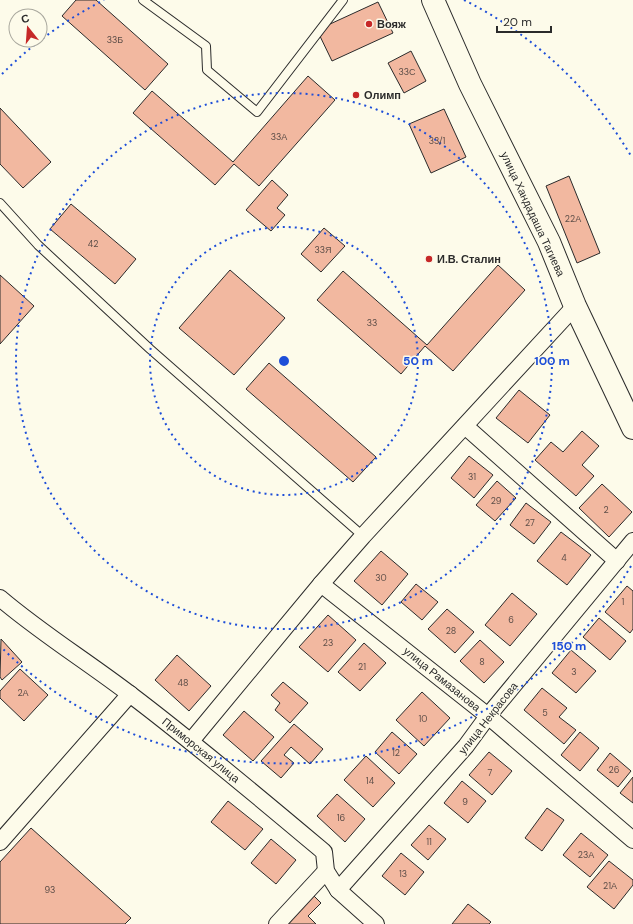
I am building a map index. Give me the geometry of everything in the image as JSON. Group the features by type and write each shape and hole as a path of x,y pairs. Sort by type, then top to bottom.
{"street":[{"name":"улица Хандадаша Тагиева","path":"434,0 478,98 551,242 575,305 633,428"},
{"name":"улица Хандадаша Тагиева","path":"575,305 633,424"},
{"path":"191,741 321,584 363,536 575,305"},
{"path":"465,426 617,561"},
{"name":"улица Некрасова","path":"338,890 466,746 488,716 633,541"},
{"name":"улица Рамазанова","path":"321,584 488,716 633,840"},
{"name":"Приморская улица","path":"0,598 18,613 130,694 191,741 324,852 326,872 338,890 376,924"},
{"path":"0,842 130,694"},
{"path":"277,924 326,872"}],"lane":[{"path":"143,0 206,46 207,70 258,112 343,0"},
{"path":"0,203 38,245 150,349 363,536"}],"building":[{"path":"76,0 96,0 168,64 145,90 62,16"},
{"path":"378,2 393,33 332,61 317,30"},
{"path":"411,51 426,81 404,93 388,63"},
{"path":"308,76 335,100 259,186 234,164 215,185 133,113 152,91 233,162"},
{"path":"0,108 51,162 23,188 0,164"},
{"path":"444,109 466,157 431,173 409,124"},
{"path":"569,176 600,253 577,263 546,186"},
{"path":"272,180 288,195 277,208 285,215 271,231 246,210"},
{"path":"71,204 136,259 115,284 50,229"},
{"path":"324,228 345,246 321,272 301,254"},
{"path":"498,265 525,290 453,371 425,346 401,374 317,300 343,271 427,345"},
{"path":"230,270 285,318 234,375 179,328"},
{"path":"0,275 34,306 0,344"},
{"path":"269,363 376,457 353,482 246,389"},
{"path":"519,390 550,415 528,443 496,418"},
{"path":"582,431 599,446 582,465 594,476 576,496 535,460 551,442 563,452"},
{"path":"469,456 493,475 474,498 451,478"},
{"path":"497,481 516,498 495,521 476,505"},
{"path":"602,484 632,512 609,537 579,508"},
{"path":"526,503 551,522 534,544 510,525"},
{"path":"561,532 591,555 567,585 537,561"},
{"path":"381,551 408,574 382,605 354,581"},
{"path":"416,584 438,602 422,620 401,602"},
{"path":"627,586 633,591 633,629 630,633 605,612"},
{"path":"512,593 537,614 510,646 485,625"},
{"path":"447,609 474,632 455,653 428,629"},
{"path":"328,615 356,640 328,672 299,647"},
{"path":"599,618 626,641 610,660 583,637"},
{"path":"1,639 22,662 2,680 0,677"},
{"path":"480,640 504,662 484,683 460,661"},
{"path":"364,643 386,663 360,691 338,672"},
{"path":"571,650 596,671 576,693 552,673"},
{"path":"177,655 211,686 189,711 155,680"},
{"path":"20,669 48,695 24,721 0,698 0,691"},
{"path":"283,682 308,703 290,723 275,710 280,703 271,695"},
{"path":"542,688 567,708 559,717 576,730 564,744 524,710"},
{"path":"422,692 450,718 424,746 396,720"},
{"path":"244,711 274,737 253,761 223,735"},
{"path":"294,724 323,749 310,764 291,747 284,755 294,763 281,778 261,761"},
{"path":"392,732 417,754 399,774 375,752"},
{"path":"580,732 599,748 580,771 561,755"},
{"path":"489,752 512,771 492,795 469,775"},
{"path":"610,753 631,771 618,787 597,770"},
{"path":"366,756 395,783 373,807 344,780"},
{"path":"633,777 633,803 620,793"},
{"path":"462,781 486,801 468,823 444,803"},
{"path":"337,794 365,819 345,842 317,816"},
{"path":"228,801 263,829 245,850 211,822"},
{"path":"547,808 564,820 542,851 525,838"},
{"path":"429,825 446,839 428,860 411,845"},
{"path":"31,828 131,918 125,924 0,924 0,862"},
{"path":"581,833 608,855 590,877 563,855"},
{"path":"271,839 296,860 276,884 251,863"},
{"path":"401,853 424,872 405,895 382,876"},
{"path":"609,861 633,880 633,885 614,909 587,887"},
{"path":"312,894 321,903 308,916 316,924 283,924"},
{"path":"468,904 491,922 489,924 452,924"}],"place":[{"name":"Вояж","path":"369,24"},
{"name":"Олимп","path":"356,95"},
{"name":"И.В. Сталин","path":"429,259"}]}
